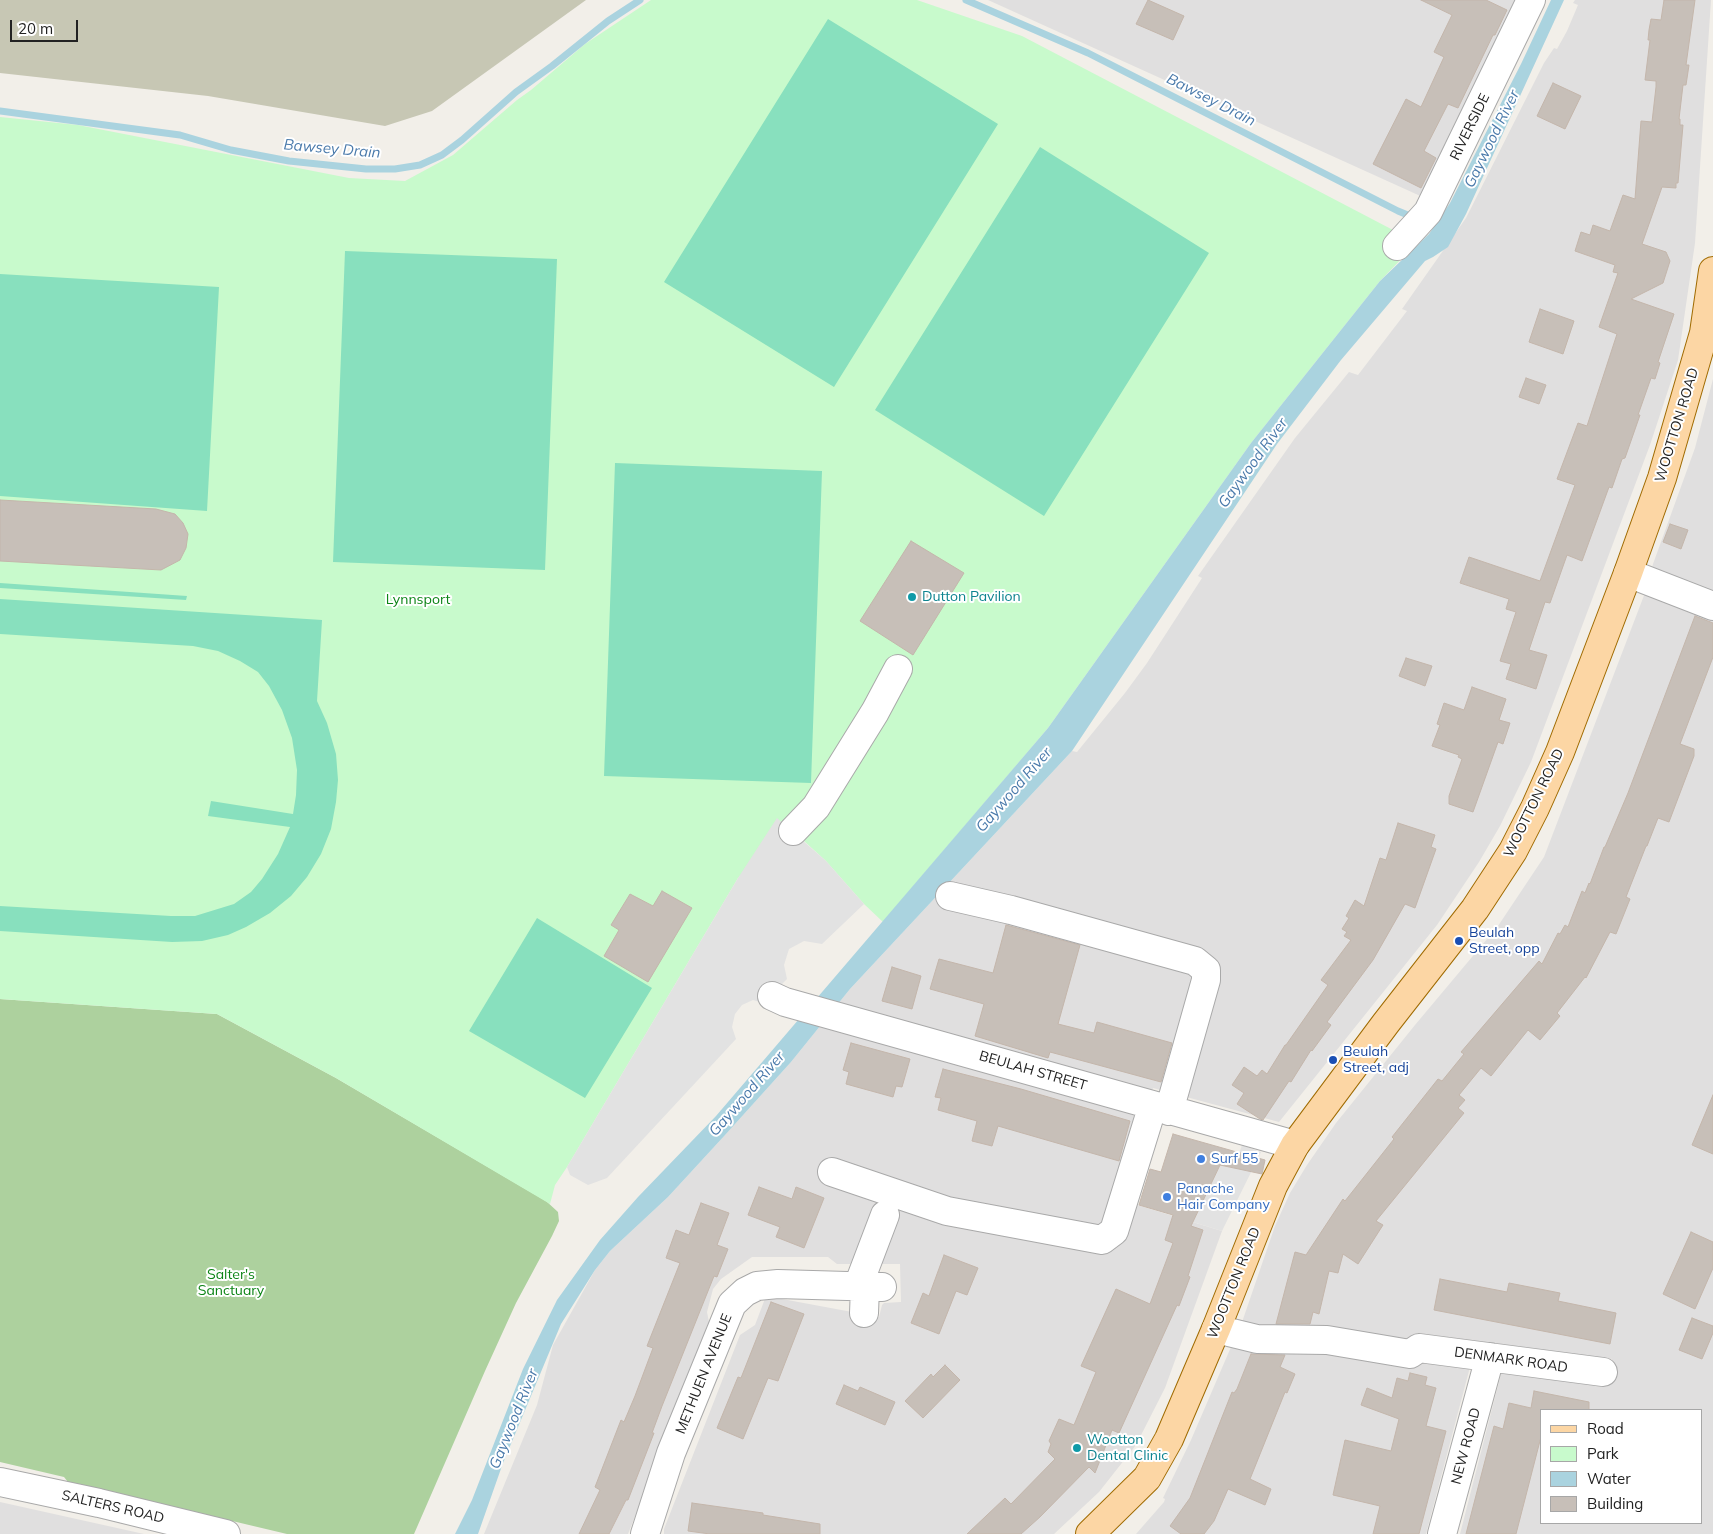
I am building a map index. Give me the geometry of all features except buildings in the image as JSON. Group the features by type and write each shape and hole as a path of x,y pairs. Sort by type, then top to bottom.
{"main road":[{"name":"WOOTTON ROAD","path":"1090,1534 1146,1478 1169,1439 1216,1329 1273,1186 1295,1145 1474,909 1513,851 1535,808 1560,752 1662,478 1704,333 1713,271"}],"street":[{"name":"RIVERSIDE","path":"1400,243 1428,212 1531,0"},
{"path":"1628,573 1713,606"},
{"path":"793,831 816,807 875,712 898,669"},
{"path":"832,1172 947,1211 1102,1240 1114,1231 1161,1108 1206,980 1206,970 1195,961 1011,910 950,896"},
{"name":"BEULAH STREET","path":"778,999 1295,1145"},
{"name":"METHUEN AVENUE","path":"645,1534 671,1453 732,1304 744,1292 757,1286 778,1284 867,1293 885,1215"},
{"name":"DENMARK ROAD","path":"1216,1329 1257,1340 1327,1340 1410,1354 1420,1348 1603,1372"},
{"name":"NEW ROAD","path":"1442,1534 1490,1357"},
{"name":"SALTERS ROAD","path":"0,1482 99,1503 226,1534"}],"shaded area":[{"path":"0,0 586,0 432,111 385,126 208,96 0,73"},
{"path":"988,0 1523,0 1427,199"},
{"path":"1575,0 1711,0 1695,243 1678,360 1650,445 1531,762 1500,826 1479,862 1437,925 1279,1122 1153,1088 1118,1199 1222,1231 1165,1388 1136,1445 1099,1492 1054,1534 664,1534 664,1529 740,1335 755,1325 766,1296 879,1317 884,1303 901,1302 900,1264 837,1264 828,1257 752,1257 721,1279 713,1289 707,1312 710,1327 628,1534 484,1534 537,1405 553,1345 595,1270 610,1251 668,1197 726,1134 791,1062 850,989 1072,751 1077,752 1125,693 1147,663 1202,578 1198,576 1295,438 1349,372 1358,375 1407,311 1402,309 1466,218 1544,63 1554,48 1557,49 1567,31 1578,5 1573,3"},
{"path":"1713,379 1713,1534 1460,1534 1502,1370 1605,1384 1612,1359 1417,1333 1410,1358 1470,1367 1426,1534 1136,1534 1164,1502 1165,1499 1163,1498 1191,1440 1240,1328 1275,1226 1290,1193 1336,1123 1498,926 1544,857 1648,585 1653,564 1695,448"},
{"path":"777,818 826,861 864,904 822,944 804,941 789,949 784,965 787,979 763,1003 753,1000 742,1005 735,1014 732,1027 736,1039 607,1178 588,1185 570,1175 567,1167 738,878"},
{"path":"1242,1145 1261,1152 1222,1231 1193,1222 1220,1165 1234,1168"},
{"path":"0,1502 144,1534 0,1534"}],"green space":[{"name":"Lynnsport","path":"651,0 917,0 1022,36 1393,230 1407,253 1380,281 1251,443 1048,728 883,922 864,904 826,861 793,831 738,878 555,1185 550,1204 336,1078 217,1014 0,999 0,117 78,125 349,178 405,181 453,155 585,44"},
{"path":"828,19 998,124 834,387 664,282"},
{"path":"1040,147 1209,253 1044,516 875,410"},
{"path":"345,251 557,259 545,570 333,562"},
{"path":"0,274 219,287 207,511 0,496"},
{"path":"615,463 822,471 811,783 604,776"},
{"path":"0,583 187,596 186,600 0,588"},
{"path":"0,599 322,620 317,701 327,723 336,754 338,780 336,802 331,829 321,854 307,877 291,896 270,913 246,927 228,935 202,941 172,942 0,931 0,906 195,916 234,904 251,892 262,879 278,854 290,827 208,816 211,801 293,814 297,770 292,738 282,710 269,686 258,672 240,661 218,651 193,646 0,634"},
{"path":"537,918 652,988 585,1098 469,1031"},
{"name":"Salter's Sanctuary","path":"0,999 217,1014 336,1078 546,1201 558,1212 559,1221 516,1303 414,1534 287,1534 68,1482 64,1477 0,1462"}],"water":[{"name":"Gaywood River","path":"1551,0 1564,0 1466,214 1448,247 1425,261 1341,360 1277,444 1072,751 850,989 791,1062 726,1134 668,1197 610,1251 595,1270 561,1324 503,1463 478,1534 455,1534 472,1500 523,1369 557,1300 600,1240 638,1197 716,1116 1048,728 1251,443 1380,281 1429,234 1450,203 1521,64"}],"waterway":[{"name":"Bawsey Drain","path":"0,111 180,135 231,150 289,161 366,169 395,169 420,165 442,155 462,140 516,92 608,21 640,0"},
{"name":"Bawsey Drain","path":"966,0 1088,53 1415,218"}],"place":[{"name":"Dutton Pavilion","path":"912,597"},
{"name":"Beulah Street, opp","path":"1459,941"},
{"name":"Beulah Street, adj","path":"1333,1060"},
{"name":"Surf 55","path":"1201,1159"},
{"name":"Panache Hair Company","path":"1167,1197"},
{"name":"Wootton Dental Clinic","path":"1077,1448"}]}
